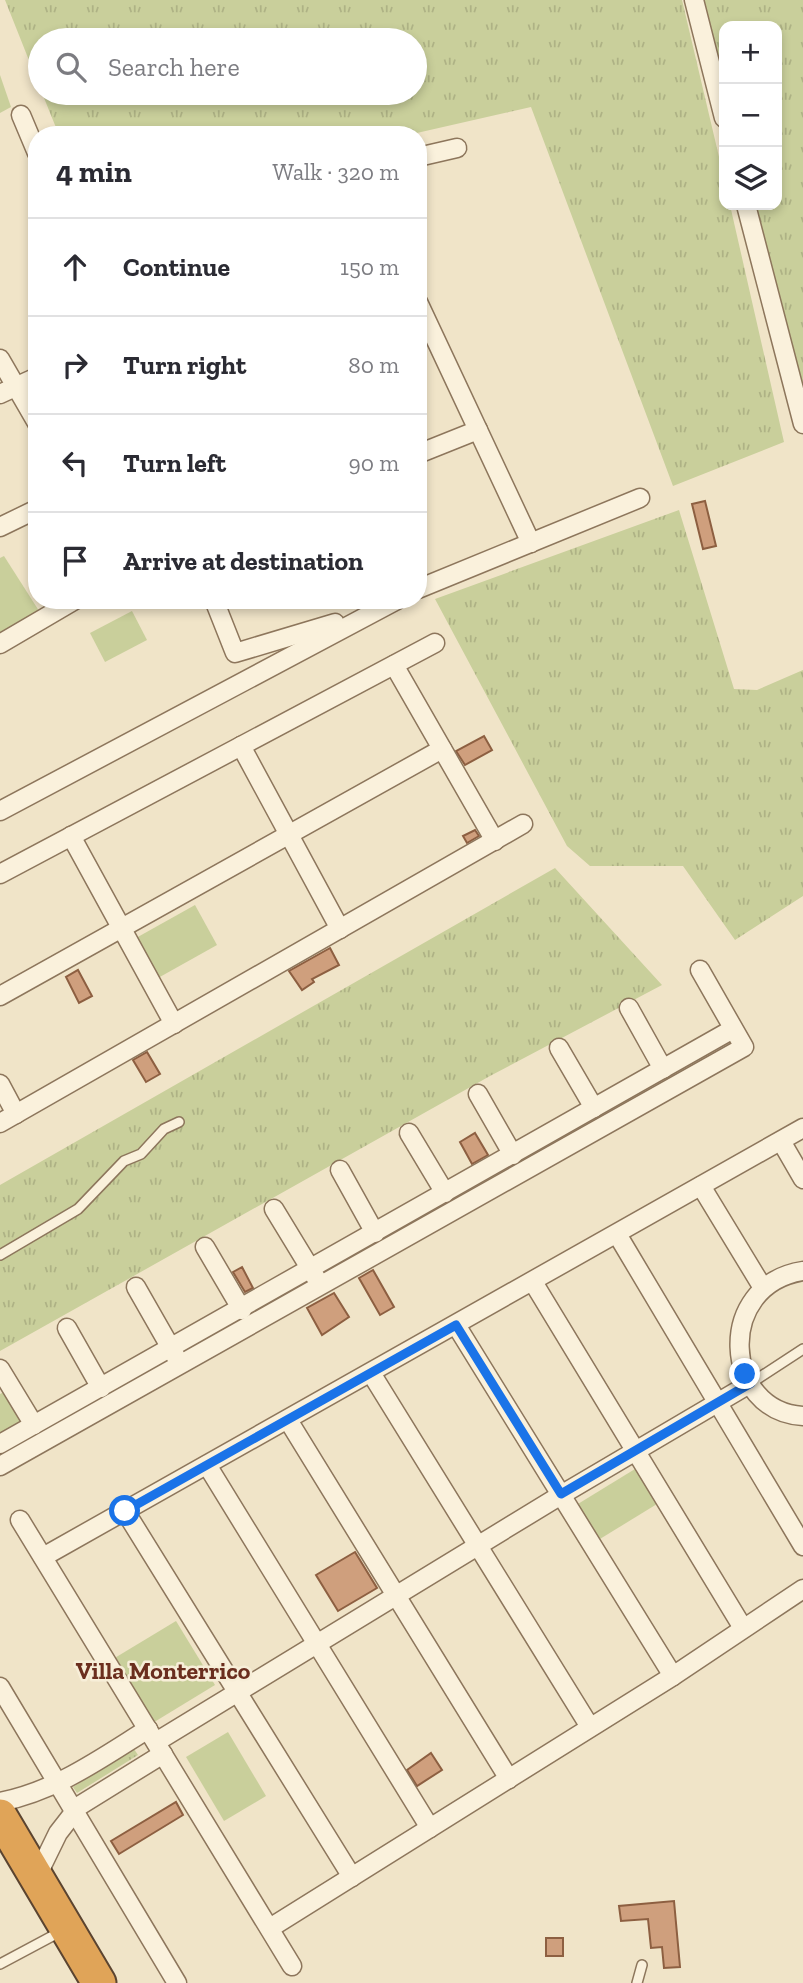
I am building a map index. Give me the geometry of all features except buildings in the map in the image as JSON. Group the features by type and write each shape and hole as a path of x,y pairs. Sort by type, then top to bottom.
{"highway":[{"path":"0,1816 99,1983"}],"street":[{"path":"694,0 719,98"},
{"path":"21,115 28,132"},
{"path":"427,155 457,148"},
{"path":"747,210 803,424"},
{"path":"427,321 531,543"},
{"path":"0,359 7,389 28,413"},
{"path":"7,389 28,381"},
{"path":"427,450 478,430"},
{"path":"427,585 640,498"},
{"path":"0,527 28,513"},
{"path":"0,644 60,609"},
{"path":"217,609 234,653 320,629 369,609"},
{"path":"0,811 380,609"},
{"path":"0,874 435,643"},
{"path":"394,665 495,841"},
{"path":"241,746 340,929"},
{"path":"0,996 442,749"},
{"path":"0,1123 523,824"},
{"path":"71,836 174,1024"},
{"path":"0,1466 744,1047 701,970"},
{"path":"629,1008 663,1069"},
{"path":"0,1444 242,1310 733,1029"},
{"path":"559,1048 594,1108"},
{"path":"0,1084 16,1114"},
{"path":"478,1094 513,1155"},
{"path":"43,1557 803,1128"},
{"path":"409,1133 445,1194"},
{"path":"780,1141 803,1179"},
{"path":"340,1170 375,1233"},
{"path":"701,1186 763,1289"},
{"path":"274,1209 321,1287"},
{"path":"617,1234 803,1546"},
{"path":"205,1247 242,1310"},
{"path":"803,1270 788,1273 763,1289 749,1304 740,1328 738,1351 751,1383 776,1408 803,1416"},
{"path":"533,1282 743,1628"},
{"path":"136,1287 181,1366"},
{"path":"456,1325 673,1676"},
{"path":"67,1328 101,1388"},
{"path":"0,1369 34,1425"},
{"path":"371,1373 590,1727"},
{"path":"0,1802 30,1795 156,1742 561,1494 751,1383"},
{"path":"288,1420 509,1779"},
{"path":"207,1465 430,1828"},
{"path":"125,1511 352,1877"},
{"path":"20,1520 292,1966"},
{"path":"270,1928 673,1676 803,1589"},
{"path":"0,1687 177,1983"},
{"path":"37,1876 58,1833 74,1812 156,1742"}],"lane":[{"path":"0,1255 78,1209 124,1161 141,1154 164,1129 179,1122"},
{"path":"751,1383 803,1349"},
{"path":"0,1964 66,1929"},
{"path":"638,1983 642,1965"}],"green space":[{"path":"5,0 682,0 719,157 719,210 731,210 784,442 673,486 531,107 427,131 427,126 55,126 47,105 427,105 427,28 28,28 28,58"},
{"path":"703,0 803,0 803,389 757,210 782,210 782,21 719,21 719,62"},
{"path":"0,75 11,107 0,113"},
{"path":"679,510 734,689 757,690 803,670 803,896 735,940 683,866 590,866 567,846 435,599"},
{"path":"4,556 28,594 28,609 38,609 41,614 0,637 0,558"},
{"path":"132,611 147,640 105,662 90,633"},
{"path":"555,868 662,985 490,1076 0,1351 0,1185"},
{"path":"195,905 217,945 158,978 136,938"},
{"path":"4,1392 21,1422 0,1434 0,1394"},
{"path":"635,1469 657,1504 595,1542 573,1507"},
{"path":"176,1621 215,1685 151,1724 113,1659"},
{"path":"228,1732 266,1796 224,1821 186,1757"},
{"path":"134,1749 138,1755 77,1793 73,1787"}],"district":[{"name":"Villa Monterrico","path":"163,1671"}],"route":[{"path":"125,1511 456,1325 561,1494 751,1383 745,1374"}]}
